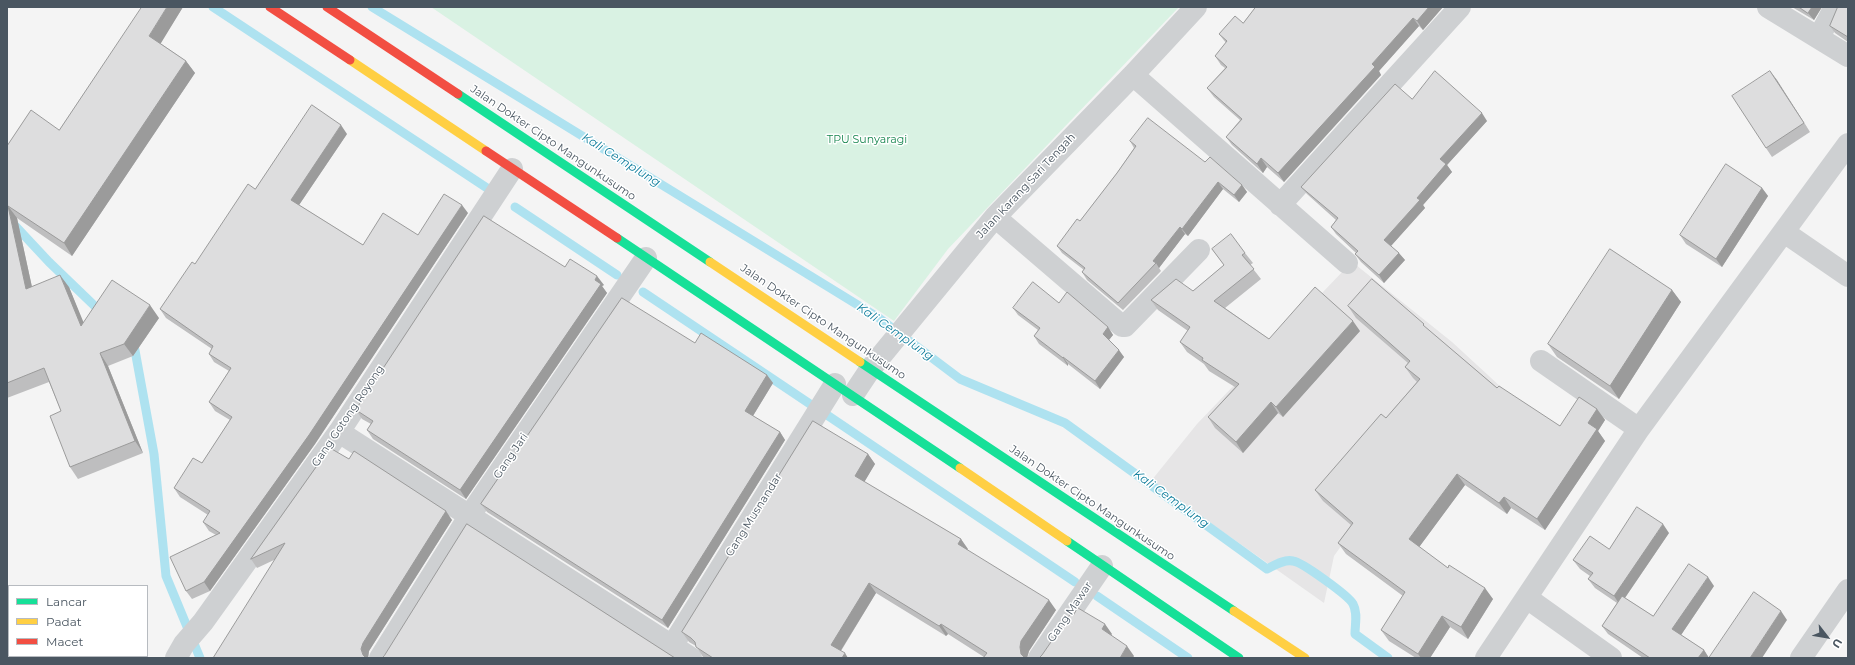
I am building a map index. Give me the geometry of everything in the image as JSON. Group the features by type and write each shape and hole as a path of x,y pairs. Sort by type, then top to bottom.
{"main road":[{"path":"270,7 844,390 1239,658"},
{"name":"Jalan Dokter Cipto Mangunkusumo","path":"327,7 871,368 1098,522 1305,658"}],"street":[{"name":"Jalan Karang Sari Tengah","path":"844,390 871,368 994,217 1133,75 1196,7"},
{"path":"1280,205 1460,7"},
{"path":"1768,7 1848,56"},
{"path":"1819,37 1835,7"},
{"path":"1133,75 1347,263"},
{"path":"1486,658 1639,429 1848,144"},
{"name":"Gang Gotong Royong","path":"180,651 203,622 339,432 512,169"},
{"path":"994,217 1122,326 1126,326 1199,250"},
{"path":"1784,232 1848,276"},
{"name":"Gang Jari","path":"380,658 470,515 646,258"},
{"path":"1541,361 1639,429"},
{"name":"Gang Musnandar","path":"672,646 844,390"},
{"path":"339,432 691,658"},
{"name":"Gang Mawar","path":"1039,658 1102,566"},
{"path":"1801,658 1848,590"},
{"path":"1527,598 1611,658"}],"shaded area":[{"path":"1356,265 1452,342 1502,388 1362,517 1334,556 1324,603 1151,481 1197,424 1344,270"}],"green space":[{"name":"TPU Sunyaragi","path":"431,7 1179,7 948,249 894,321"}],"building":[{"path":"142,7 167,7 149,36 186,61 64,243 8,206 26,289 60,275 81,326 112,280 150,305 124,344 100,353 135,441 70,467 50,416 61,411 44,368 7,383 7,146 31,110 59,130"},
{"path":"1256,7 1429,7 1417,21 1413,18 1372,64 1375,67 1278,173 1261,158 1257,164 1226,137 1242,119 1207,88 1227,67 1215,56 1227,41 1219,34 1235,16 1243,23"},
{"path":"1799,7 1812,7 1808,13"},
{"path":"1838,7 1848,7 1848,37 1830,26"},
{"path":"1435,71 1482,113 1440,159 1446,164 1417,198 1420,200 1384,240 1399,253 1379,275 1355,254 1358,251 1331,227 1338,218 1301,187 1395,84 1412,99"},
{"path":"1770,71 1804,123 1766,148 1732,96"},
{"path":"312,105 341,125 291,200 363,245 383,213 418,235 444,194 462,205 309,435 204,582 186,591 170,557 220,533 203,522 210,511 174,488 193,458 202,463 232,417 209,402 231,368 209,354 213,346 160,309 192,262 195,264 248,184 255,189"},
{"path":"1148,118 1205,162 1210,157 1242,185 1234,195 1218,182 1182,229 1180,227 1153,261 1156,263 1118,303 1082,272 1085,268 1057,246 1077,219 1080,221 1117,173 1136,146 1130,141"},
{"path":"1726,164 1762,188 1716,259 1680,235"},
{"path":"484,216 565,267 570,259 597,276 595,280 601,284 460,490 367,430 373,421 356,410"},
{"path":"1231,234 1245,253 1242,255 1254,269 1214,301 1269,339 1315,287 1353,321 1276,407 1271,402 1236,442 1208,417 1239,384 1202,360 1203,358 1180,342 1190,327 1151,300 1176,279 1193,291 1224,265 1212,249"},
{"path":"1610,249 1672,290 1610,386 1548,344"},
{"path":"1372,279 1497,388 1499,386 1560,426 1579,397 1597,409 1588,423 1597,429 1537,519 1504,497 1499,503 1457,474 1409,539 1448,568 1449,565 1485,588 1461,627 1442,616 1418,654 1381,630 1405,592 1338,543 1353,523 1315,490 1381,414 1386,418 1420,379 1405,367 1410,361 1348,306"},
{"path":"1033,282 1059,303 1067,292 1108,327 1103,334 1119,350 1095,381 1034,336 1040,328 1013,308"},
{"path":"622,298 695,343 701,333 767,375 745,411 780,432 662,620 481,504"},
{"path":"813,421 868,454 855,476 961,539 958,544 1049,600 1021,641 1021,654 1025,658 983,658 987,653 941,624 939,626 869,583 831,645 845,653 842,658 713,658 696,647 695,642 682,632"},
{"path":"330,448 349,459 354,451 446,511 363,643 361,649 366,658 213,658 285,543 251,559"},
{"path":"1637,507 1663,524 1614,596 1588,579 1593,573 1573,560 1590,536 1609,549"},
{"path":"467,524 675,658 382,658"},
{"path":"1689,564 1708,577 1672,629 1704,650 1698,658 1650,658 1602,626 1622,596 1653,616"},
{"path":"1754,592 1781,611 1750,658 1709,658"},
{"path":"1078,608 1105,624 1102,629 1127,646 1120,658 1039,658 1071,613 1073,615"}],"waterway":[{"path":"213,7 487,188"},
{"name":"Kali Cemplung","path":"372,7 879,318 960,379 1065,423 1267,569 1286,561 1293,561 1306,567 1335,587 1350,600 1355,607 1355,634 1388,658"},
{"path":"515,207 617,275"},
{"path":"7,217 49,262 103,314"},
{"path":"643,292 813,406"},
{"path":"130,342 134,345 154,454 166,576 200,658"},
{"path":"827,415 1075,582"},
{"path":"1097,596 1188,658"}],"traffic: fast":[{"path":"458,94 710,262"},
{"path":"617,238 960,468"},
{"path":"860,362 1234,611"},
{"path":"1067,541 1239,658"}],"traffic: slow":[{"path":"350,60 486,151"},
{"path":"710,262 860,362"},
{"path":"960,468 1067,541"},
{"path":"1234,611 1305,658"}],"traffic: jam":[{"path":"270,7 350,60"},
{"path":"327,7 458,94"},
{"path":"486,151 617,238"}]}
